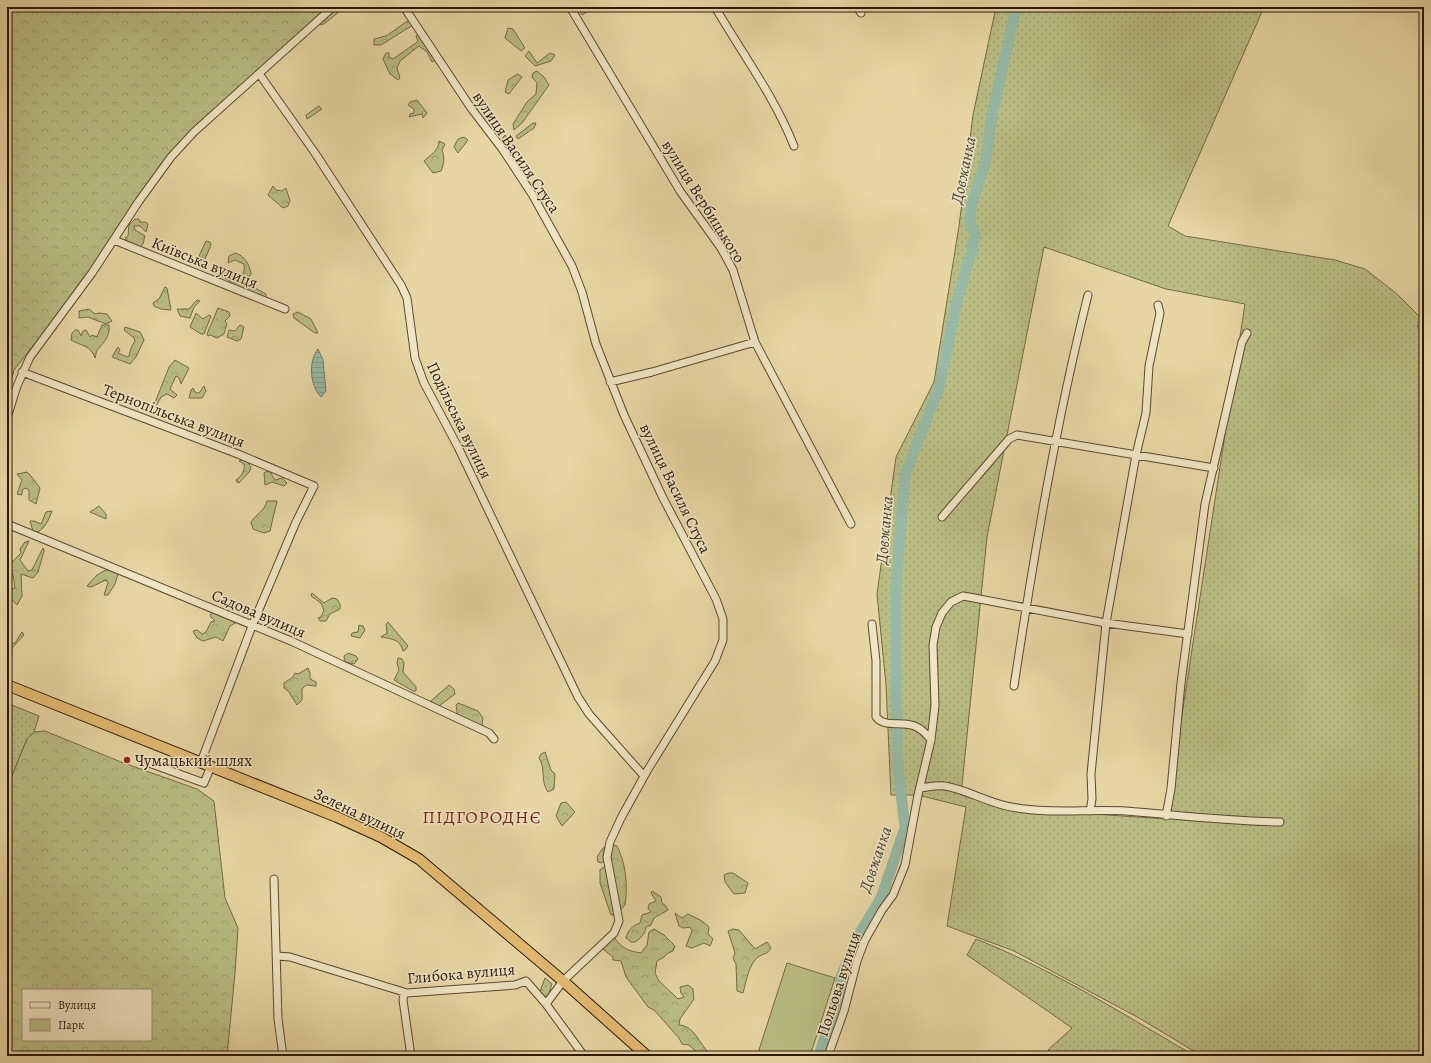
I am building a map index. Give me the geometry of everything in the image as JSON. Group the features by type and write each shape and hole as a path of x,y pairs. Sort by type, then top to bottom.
{"highway":[{"name":"Зелена вулиця","path":"7,685 343,819 381,836 419,859 563,981 647,1056"}],"street":[{"path":"7,418 22,372 30,357 88,279 139,201 172,157 194,132 333,7"},
{"name":"вулиця Василя Стуса","path":"404,7 471,108 503,150 532,194 572,266 582,292 596,344 610,382 663,498 716,599 723,619 723,640 715,662 644,776 620,818 610,842 607,857 619,912 618,926 604,943 563,981 546,1004"},
{"name":"вулиця Вербицького","path":"570,7 680,190 721,248 733,270 747,320 755,342 851,524"},
{"path":"715,7 779,112 794,146"},
{"name":"Подільська вулиця","path":"260,74 315,153 401,285 407,298 415,358 424,383 458,447 578,697 588,714 644,776"},
{"name":"Київська вулиця","path":"114,240 285,309"},
{"path":"1014,686 1026,608 1068,372 1088,295"},
{"path":"1090,811 1092,799 1091,774 1106,623 1136,455 1146,413 1149,366 1160,313 1158,305"},
{"path":"1166,816 1171,789 1188,634 1206,504 1242,342 1247,333"},
{"path":"610,382 652,372 755,342"},
{"name":"Тернопільська вулиця","path":"22,372 238,454 314,486 296,522 252,626"},
{"path":"942,517 1010,439 1017,435 1214,468"},
{"name":"Садова вулиця","path":"7,524 291,641 489,733 494,739"},
{"name":"Польова вулиця","path":"828,1056 844,1011 857,961 865,940 899,883 905,865 931,740 935,704 933,645 936,626 942,613 951,602 963,596 1106,623 1188,634"},
{"path":"872,624 876,661 876,717 885,723 894,724 903,722 916,726 925,732 931,740"},
{"path":"201,762 252,626"},
{"path":"149,763 204,783 211,766"},
{"path":"920,788 943,786 959,790 984,800 1016,808 1040,811 1124,811 1166,816 1280,822"},
{"path":"274,879 278,1019 283,1056"},
{"name":"Глибока вулиця","path":"277,956 290,957 404,993 515,985 526,981 546,1004"},
{"path":"404,993 403,1000 411,1056"},
{"path":"546,1004 582,1055"}],"green space":[{"path":"7,7 334,7 317,24 197,124 144,188 90,273 14,370 7,399"},
{"path":"335,7 345,7 324,24 320,25 319,23"},
{"path":"580,7 595,7 582,15 580,12"},
{"path":"996,7 1264,7 1168,226 1185,236 1335,260 1365,269 1397,294 1424,321 1417,326 1424,334 1424,1056 1202,1056 1139,1018 1014,951 947,926 966,807 918,795 891,795 886,685 877,594 896,457 934,382 959,226 973,115","holes":["1044,247 1166,289 1245,304 1166,819 1006,808 961,795 987,537"]},
{"path":"409,20 413,25 381,45 374,45 374,39 386,36"},
{"path":"508,28 513,29 525,48 521,51 505,38"},
{"path":"419,34 436,60 432,62 427,52 419,46 400,61 397,68 400,78 398,80 390,74 383,59 386,53 389,53 389,57 393,59 416,43 418,41 416,36"},
{"path":"529,51 537,63 550,53 555,55 551,61 535,66 525,56"},
{"path":"537,71 544,77 549,85 522,123 514,130 513,124 527,102 536,94 537,83 532,77 533,73"},
{"path":"518,74 522,77 509,94 505,92 508,80"},
{"path":"417,100 427,113 423,118 422,114 409,117 410,114 414,113 414,109 408,105 410,102"},
{"path":"319,106 322,109 307,119 306,115"},
{"path":"533,123 536,123 534,128 518,139 516,136"},
{"path":"505,135 513,149 511,151 502,139"},
{"path":"464,137 468,140 458,153 454,147 458,139"},
{"path":"439,141 445,144 442,150 444,156 443,163 441,171 433,173 424,161 438,148"},
{"path":"273,186 276,190 282,191 286,188 290,201 288,206 283,208 268,195"},
{"path":"135,219 139,219 140,222 145,222 148,224 146,232 140,226 134,226 135,230 145,236 143,244 140,247 127,241 125,238 128,236 129,225"},
{"path":"206,241 210,242 211,245 201,268 197,266 199,256"},
{"path":"235,253 244,258 249,267 251,274 248,278 248,284 266,294 266,299 240,288 222,276 222,271 229,270 230,275 239,279 243,274 244,264 235,260 228,263 229,256"},
{"path":"165,287 167,288 171,310 161,309 154,306 153,303 159,299"},
{"path":"197,300 200,301 194,307 190,318 180,316 177,309 189,309"},
{"path":"218,308 229,312 230,316 225,321 227,324 224,334 217,338 210,335 208,336 207,334"},
{"path":"89,309 95,314 107,314 112,321 106,324 88,317 79,318 79,311"},
{"path":"298,312 311,319 318,333 315,333 294,318 293,314"},
{"path":"196,313 203,319 209,315 211,316 204,334 201,334 190,327"},
{"path":"102,325 109,325 109,332 105,341 97,350 95,358 88,348 71,340 72,333 75,330 78,330 81,336 83,331 86,330 90,337 92,335 97,337"},
{"path":"240,325 244,327 241,339 237,341 227,337 229,330 235,331"},
{"path":"125,327 140,332 144,340 136,357 130,364 112,357 118,347 120,350 118,353 127,357 129,356 135,341 134,338 124,330"},
{"path":"175,360 189,368 181,384 179,378 176,376 170,389 177,395 174,398 167,394 161,397 155,408 154,405 169,367"},
{"path":"204,386 206,391 202,398 189,398 193,388 196,393 199,393"},
{"path":"245,459 251,467 250,471 239,483 236,480 243,473 244,464 239,461"},
{"path":"267,471 270,472 275,480 282,478 287,483 284,486 272,482 265,485 264,473"},
{"path":"27,472 40,488 36,504 29,500 29,490 26,488 22,490 22,495 17,494 22,480 17,474"},
{"path":"267,501 277,501 270,531 264,533 253,529 251,522 264,508"},
{"path":"99,506 106,514 106,519 90,512"},
{"path":"52,511 42,529 36,533 33,531 30,521 41,524 46,512"},
{"path":"29,541 20,560 28,571 32,570 43,548 44,551 38,572 33,578 21,574 22,596 17,605 7,594 7,583 12,589 15,588 13,575 10,569 12,562 21,553 20,549 25,542"},
{"path":"106,570 113,570 118,574 115,584 108,595 104,595 108,583 106,580 91,587 87,586 97,575"},
{"path":"312,593 324,603 332,598 337,599 340,604 340,609 330,614 326,621 320,621 318,618 321,617 324,610 321,603 311,596"},
{"path":"212,612 237,622 230,626 223,641 216,637 203,641 197,638 193,631 197,630 202,634 206,632 211,622 215,621 210,616"},
{"path":"388,622 408,646 405,650 403,651 400,644 395,640 381,637 387,633 386,624"},
{"path":"359,625 363,626 365,630 360,638 351,636 352,633 358,632"},
{"path":"22,632 24,635 12,648 12,656 7,666 7,643 15,643"},
{"path":"348,653 356,656 358,659 354,664 345,662 344,656"},
{"path":"398,658 402,659 404,663 403,672 416,687 416,691 413,691 394,680 399,670 397,663"},
{"path":"308,668 310,679 316,682 316,686 306,685 302,689 302,700 297,705 289,692 284,688 284,683 293,677 295,673 298,674"},
{"path":"449,685 454,689 455,694 439,706 436,706 431,701"},
{"path":"7,703 39,716 34,732 27,739 7,788"},
{"path":"458,703 478,711 483,718 482,725 479,730 458,718 456,705"},
{"path":"45,731 121,762 197,789 214,801 225,898 238,928 227,1056 7,1056 7,788 27,739 34,732"},
{"path":"545,752 551,770 555,774 554,789 548,792 544,783 542,766 539,758 541,754"},
{"path":"566,802 575,812 562,826 556,816 561,803"},
{"path":"612,845 617,846 620,853 626,882 625,905 616,915 611,915 600,883 600,870 606,865 611,866 611,861 609,858 601,863 598,862 597,857 603,848"},
{"path":"733,873 748,883 745,893 734,894 725,882 724,875"},
{"path":"652,891 661,897 662,903 668,910 654,918 651,925 646,927 645,932 641,937 635,942 631,942 626,938 629,931 640,923 642,915 651,912 648,908 649,904 656,901 651,893"},
{"path":"675,913 682,918 688,914 702,921 709,927 708,934 713,939 710,946 704,943 692,948 686,946 692,931 690,927 683,928 679,926"},
{"path":"654,929 664,935 675,946 673,951 657,961 655,973 659,981 678,999 684,997 681,993 680,987 688,985 693,989 694,999 680,1019 679,1025 684,1026 693,1032 710,1054 719,1054 720,1056 701,1056 689,1045 682,1044 679,1038 654,1010 648,1007 626,977 621,961 613,960 613,957 603,949 614,937 619,944 625,948 641,953 647,945 649,932"},
{"path":"733,929 739,930 755,949 767,942 771,948 767,953 758,957 752,964 743,993 737,991 736,964 733,958 735,953 728,931"},
{"path":"976,939 1033,964 1115,1009 1195,1056 1054,1056 1048,1050 1072,1028 967,955"},
{"path":"787,963 835,978 810,1056 757,1056"},
{"path":"545,978 552,984 548,996 545,997 540,991"}],"shaded area":[{"path":"318,349 323,360 326,391 321,397 314,387 312,373 313,360"}],"waterway":[{"name":"Довжанка","path":"819,1056 840,990 841,977 861,931 881,898 905,828 898,766 896,691 896,587 905,475 939,388 956,306 969,258 973,252 972,245 976,237 970,223 971,207 985,163 992,116 1016,7"}],"place":[{"name":"Чумацький шлях","path":"127,760"}],"district":[{"name":"ПІДГОРОДНЄ","path":"482,817"}]}
